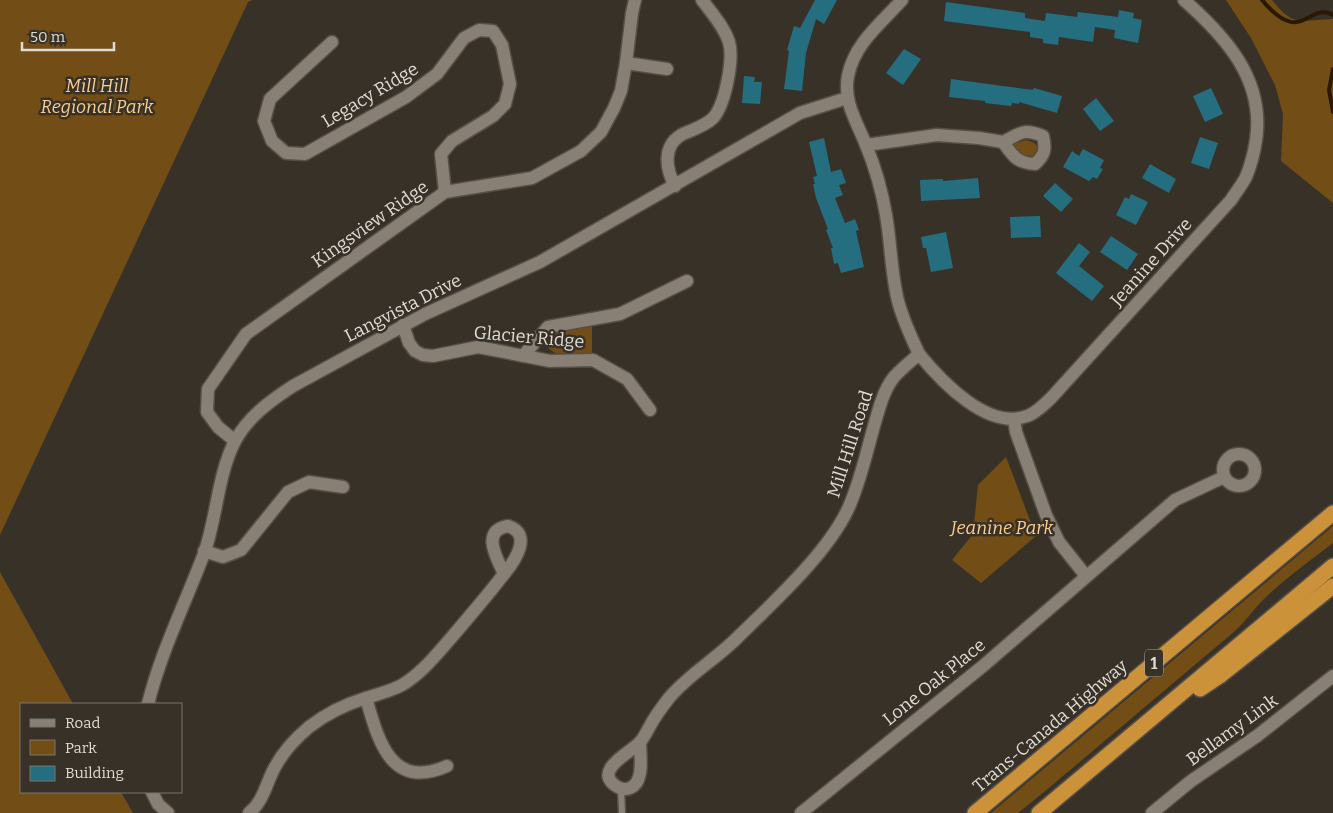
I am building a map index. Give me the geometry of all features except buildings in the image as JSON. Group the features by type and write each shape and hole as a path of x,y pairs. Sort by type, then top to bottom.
{"highway":[{"name":"Trans-Canada Highway","path":"975,813 1333,513"},
{"name":"1","path":"1039,813 1333,566"},
{"path":"1136,731 1221,675 1333,586"}],"street":[{"name":"Kingsview Ridge","path":"236,441 218,427 207,412 208,389 246,334 445,192 532,178 581,152 601,132 614,108 626,63 635,0"},
{"path":"675,186 668,172 667,161 672,143 680,136 702,126 713,118 720,108 725,94 730,54 729,44 718,22 702,0"},
{"path":"902,0 860,46 853,59 848,76 847,98 866,145 878,182 886,215 892,274 898,302 907,329 919,354 934,373 983,412 1001,418 1014,419 1016,432 1046,515 1059,542 1086,576"},
{"name":"Jeanine Drive","path":"1014,419 1028,416 1052,398 1231,200 1245,179 1250,167 1257,132 1255,96 1250,80 1242,63 1216,31 1204,17 1184,0"},
{"name":"Legacy Ridge","path":"332,42 270,99 264,121 272,141 286,153 305,154 406,97 437,74 464,38 479,30 493,31 502,45 510,84 505,104 493,116 452,141 441,154 445,192"},
{"path":"626,63 667,69"},
{"name":"Langvista Drive","path":"148,703 158,669 210,535 224,471 236,441 245,426 272,400 293,386 402,325 540,262 800,114 847,98"},
{"path":"866,145 937,135 1003,142"},
{"path":"523,356 548,327 620,314 687,281"},
{"name":"Glacier Ridge","path":"402,325 409,343 415,351 423,355 433,356 478,347 550,360 593,360 627,379 650,410"},
{"name":"Mill Hill Road","path":"640,742 640,776 638,782 628,789 621,789 611,781 609,775 613,763 640,742 656,714 670,697 758,618 816,556 834,532 847,510 856,489 885,392 895,376 919,354"},
{"name":"Lone Oak Place","path":"802,813 983,666 1175,500 1224,477"},
{"path":"204,552 224,557 241,550 288,492 309,482 343,487"},
{"path":"250,813 256,808 274,768 294,742 328,714 401,686 422,669 473,614 504,574"},
{"name":"Bellamy Link","path":"1152,813 1191,781 1257,736 1333,676"},
{"path":"366,698 381,744 397,764 406,770 422,773 436,771 447,766"},
{"path":"152,793 158,804 168,813"}],"lane":[{"path":"621,789 622,813"}],"green space":[{"name":"Mill Hill Regional Park","path":"0,0 252,0 248,2 0,535"},
{"path":"1226,0 1272,0 1286,15 1293,19 1305,21 1333,19 1333,203 1281,161 1283,114 1275,85 1251,38"},
{"path":"1026,140 1034,143 1038,149 1033,156 1024,155 1014,147 1014,144"},
{"path":"592,326 592,354 555,353 548,348 548,341 557,333 568,329"},
{"name":"Jeanine Park","path":"1006,457 1036,536 981,583 952,560 973,534 978,485"},
{"path":"1333,526 1333,543 1282,583 1262,601 1235,631 1044,792 1018,813 991,813"},
{"path":"0,572 72,703 20,703 20,793 122,793 133,813 0,813"}],"waterway":[{"path":"1262,0 1286,21 1295,22 1324,12 1333,15"},
{"path":"1333,69 1329,90 1333,112"}]}
